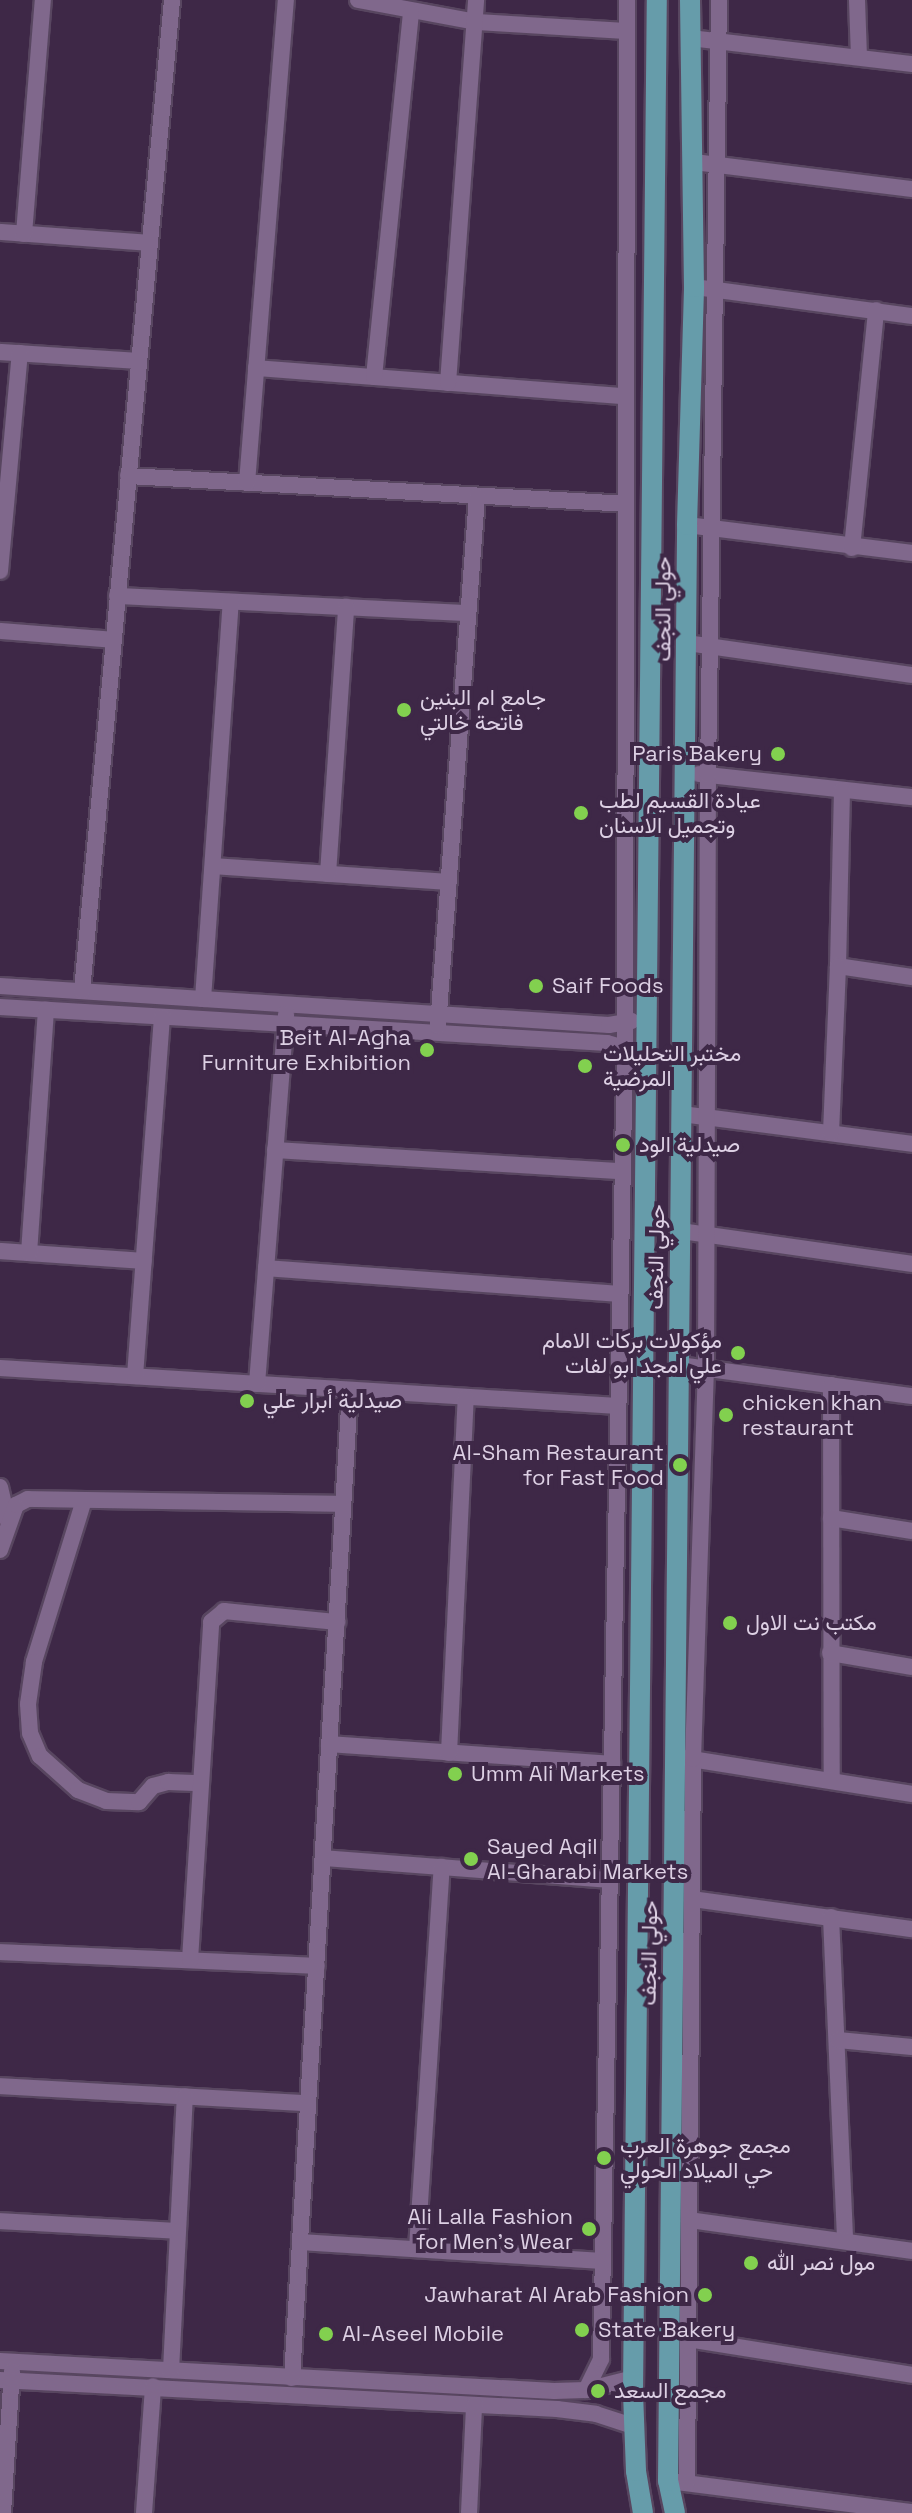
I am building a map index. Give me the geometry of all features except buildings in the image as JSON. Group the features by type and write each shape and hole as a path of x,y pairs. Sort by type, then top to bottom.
{"main road":[{"name":"حولي النجف","path":"643,2513 636,2471 633,2378 657,0"},
{"name":"حولي النجف","path":"675,2513 686,1623 676,1542 687,525 694,287 690,0"},
{"path":"643,1473 656,1479 677,1472"},
{"path":"642,1537 660,1532 676,1542"}],"street":[{"path":"24,234 43,0"},
{"path":"82,991 172,0"},
{"path":"247,483 286,0"},
{"path":"358,0 477,22 626,31"},
{"path":"448,383 477,22 476,0"},
{"path":"586,2390 601,2359 625,1046 623,396 627,0"},
{"path":"686,1623 706,1369 708,775 719,0"},
{"path":"857,0 859,57"},
{"path":"374,377 411,12"},
{"path":"690,38 912,64"},
{"path":"694,162 912,189"},
{"path":"0,232 150,243"},
{"path":"694,287 912,316"},
{"path":"852,548 876,310"},
{"path":"0,352 139,361"},
{"path":"0,571 4,473 20,353"},
{"path":"256,368 623,396"},
{"path":"128,476 625,504"},
{"path":"438,1035 477,496"},
{"path":"687,525 852,548 912,553"},
{"path":"117,596 467,613"},
{"path":"203,999 231,602"},
{"path":"328,874 346,607"},
{"path":"0,631 114,640"},
{"path":"687,643 912,675"},
{"path":"685,773 912,797"},
{"path":"831,1133 842,790"},
{"path":"213,866 448,882"},
{"path":"838,966 912,977"},
{"path":"0,986 624,1024 647,1012"},
{"path":"257,1384 286,1005"},
{"path":"0,1007 625,1046 647,1064"},
{"path":"29,1253 46,1010"},
{"path":"135,1376 162,1017"},
{"path":"682,1114 912,1144"},
{"path":"275,1150 621,1171"},
{"path":"681,1231 912,1264"},
{"path":"0,1251 144,1261"},
{"path":"266,1268 619,1294"},
{"path":"679,1365 912,1396"},
{"path":"0,1368 618,1406"},
{"path":"831,1385 832,1781"},
{"path":"292,2378 350,1390"},
{"path":"449,1753 466,1397"},
{"path":"0,1487 8,1521"},
{"path":"0,1550 16,1505 28,1499 343,1504"},
{"path":"84,1500 34,1662 28,1704 30,1733 40,1756 78,1790 106,1801 139,1802 153,1786 168,1782 201,1783"},
{"path":"831,1518 912,1531"},
{"path":"190,1960 211,1622 224,1611 337,1622"},
{"path":"830,1653 912,1667"},
{"path":"329,1744 612,1764"},
{"path":"912,1794 684,1758 692,1899 682,1990 689,2220 688,2339 677,2482 912,2512"},
{"path":"323,1858 609,1880"},
{"path":"417,2249 442,1867"},
{"path":"692,1899 912,1929"},
{"path":"831,1917 845,2241"},
{"path":"0,1952 317,1966"},
{"path":"838,2040 912,2047"},
{"path":"0,2086 308,2103"},
{"path":"171,2370 185,2096"},
{"path":"689,2220 912,2251"},
{"path":"0,2221 178,2231"},
{"path":"300,2242 602,2261"},
{"path":"688,2339 912,2375"},
{"path":"2,2506 6,2362 586,2390 633,2378"},
{"path":"6,2380 577,2411 634,2426"},
{"path":"144,2513 153,2386"},
{"path":"469,2513 474,2405"},
{"path":"633,2513 636,2471"}],"place":[{"name":"جامع ام البنين فاتحة خالتي","path":"404,710"},
{"name":"Paris Bakery","path":"778,754"},
{"name":"عيادة القسيم لطب وتجميل الاسنان","path":"581,813"},
{"name":"Saif Foods","path":"536,986"},
{"name":"Beit Al-Agha Furniture Exhibition","path":"427,1050"},
{"name":"مختبر التحليلات المرضية","path":"585,1066"},
{"name":"صيدلية الود","path":"623,1145"},
{"name":"مؤكولات بركات الامام علي امجد ابو لفات","path":"738,1353"},
{"name":"صيدلية أبرار علي","path":"247,1401"},
{"name":"chicken khan restaurant","path":"726,1415"},
{"name":"Al-Sham Restaurant for Fast Food","path":"680,1465"},
{"name":"مكتب نت الاول","path":"730,1623"},
{"name":"Umm Ali Markets","path":"455,1774"},
{"name":"Sayed Aqil Al-Gharabi Markets","path":"471,1859"},
{"name":"مجمع جوهرة العرب حي الميلاد الحولي","path":"604,2158"},
{"name":"Ali Lalla Fashion for Men's Wear","path":"589,2229"},
{"name":"مول نصر الله","path":"751,2263"},
{"name":"Jawharat Al Arab Fashion","path":"705,2295"},
{"name":"State Bakery","path":"582,2330"},
{"name":"Al-Aseel Mobile","path":"326,2334"},
{"name":"مجمع السعد","path":"598,2391"}]}
